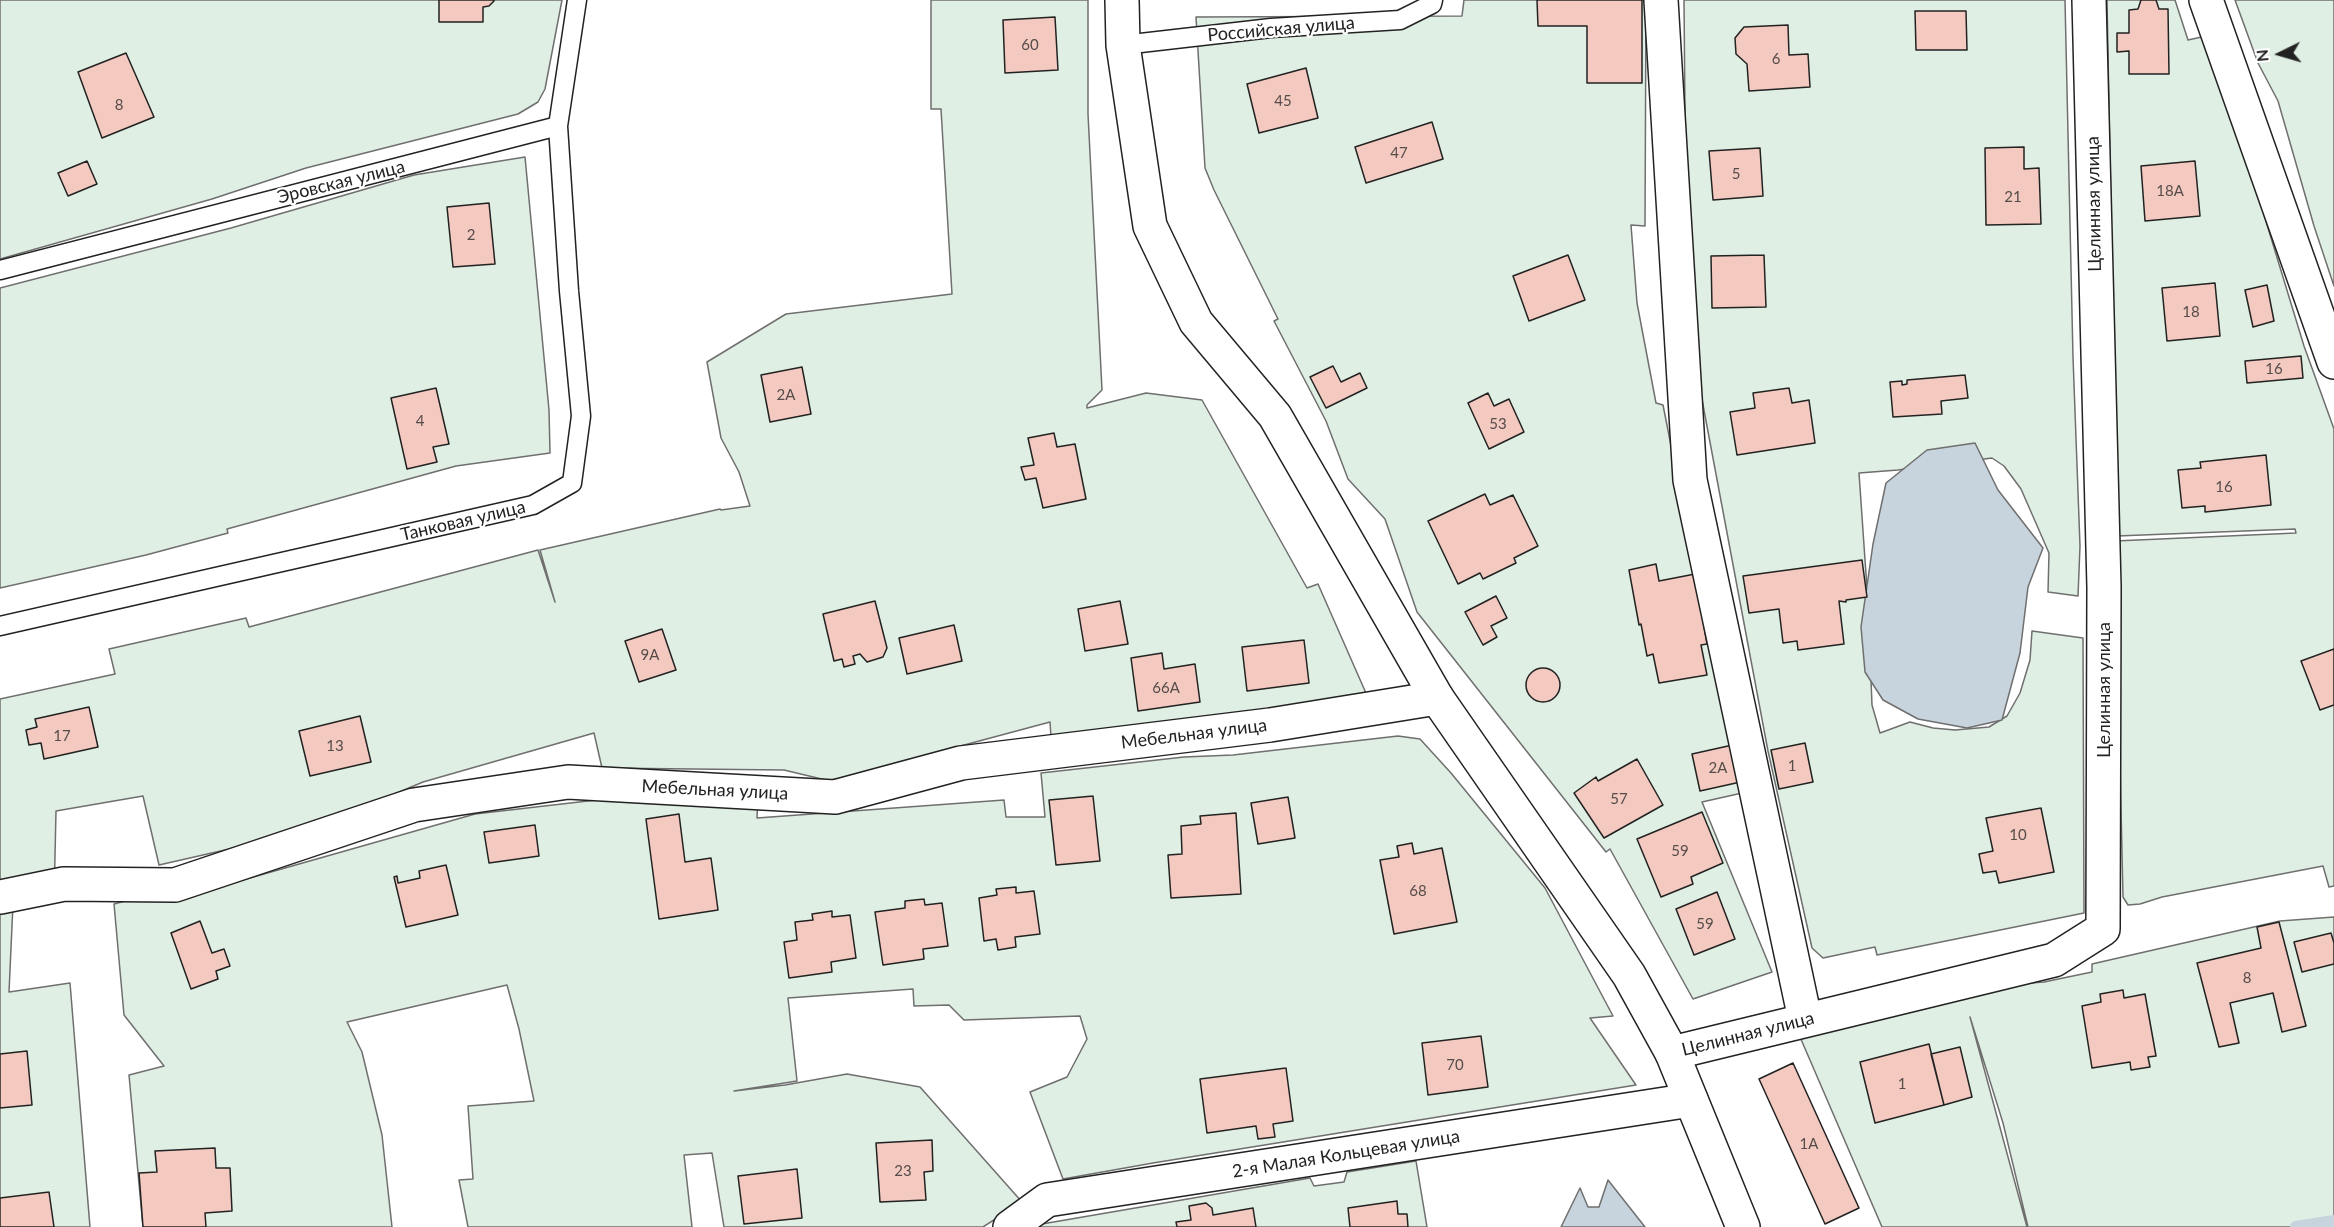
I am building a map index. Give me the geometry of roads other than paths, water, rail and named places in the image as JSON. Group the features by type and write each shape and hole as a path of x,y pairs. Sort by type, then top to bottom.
{"street":[{"path":"1122,0 1123,45 1150,226 1196,322 1275,416 1437,698 1629,975 1672,1053 1743,1227"},
{"path":"1660,0 1690,480 1804,1019"},
{"name":"Целинная улица","path":"1672,1053 1804,1019 2054,960 2103,929 2104,587 2089,0"},
{"path":"2206,0 2334,362"},
{"name":"Мебельная улица","path":"0,897 64,884 175,885 414,805 568,782 835,797 961,763 1270,725 1437,698"},
{"name":"2-я Малая Кольцевая улица","path":"1010,1227 1047,1200 1691,1100"}],"lane":[{"path":"558,126 577,0"},
{"name":"Российская улица","path":"1123,45 1271,28 1400,20 1432,3 1433,0"},
{"name":"Эровская улица","path":"0,270 558,126"},
{"name":"Танковая улица","path":"0,626 533,505 572,483 581,416 569,291 558,126"}],"waterway":[{"path":"2296,1227 2334,1221"}]}
